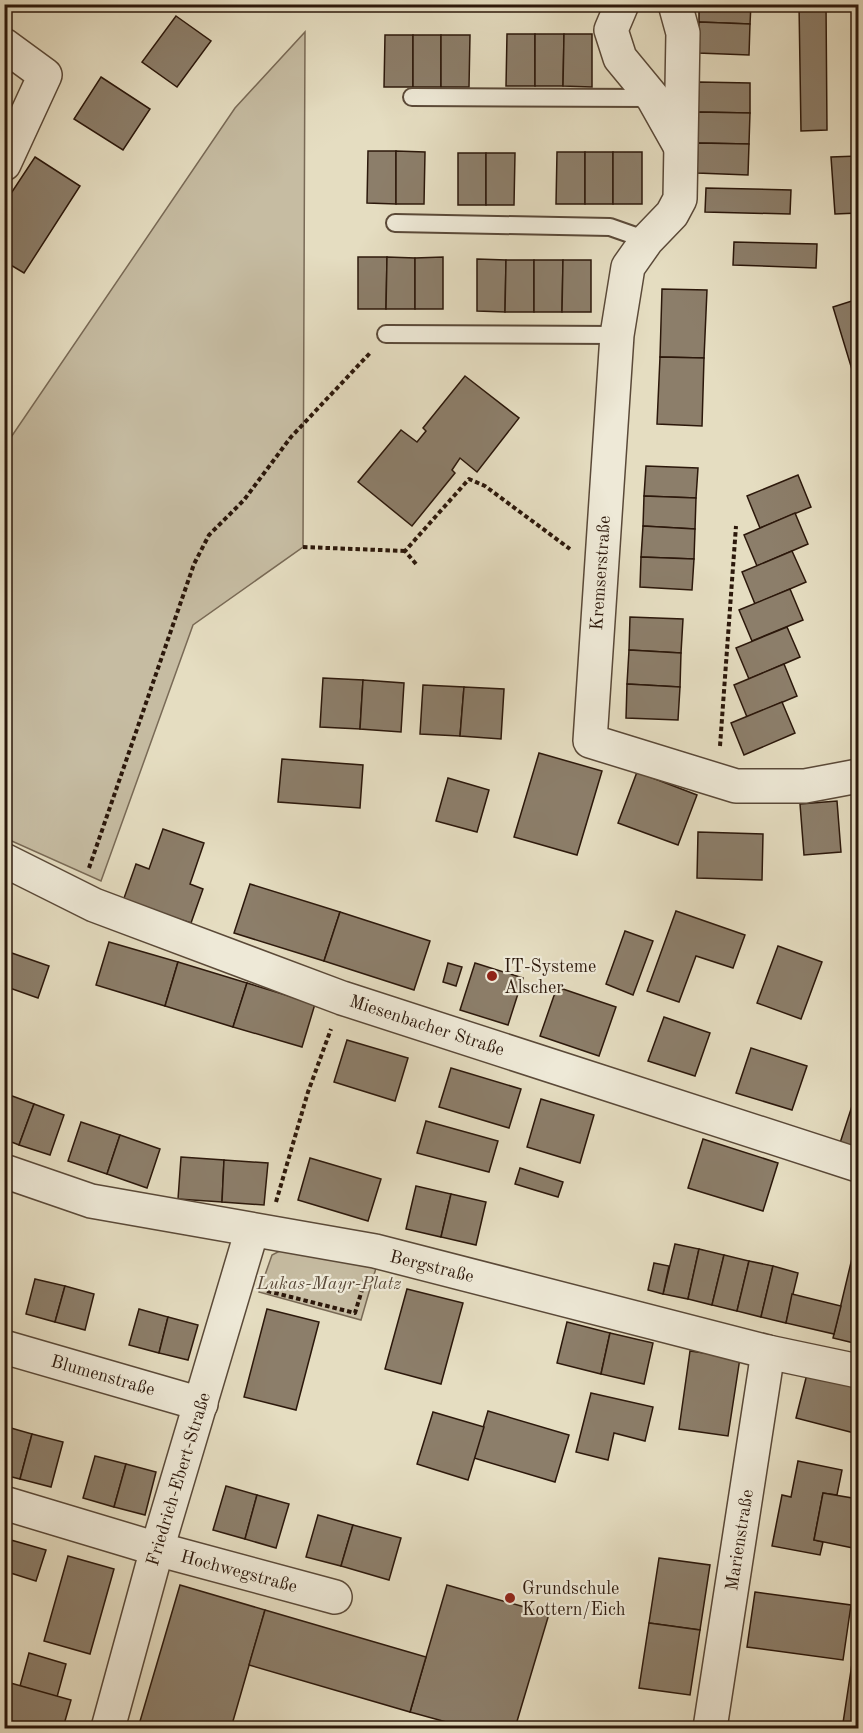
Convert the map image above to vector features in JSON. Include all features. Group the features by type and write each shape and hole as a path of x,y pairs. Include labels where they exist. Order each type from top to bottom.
{"street":[{"path":"622,4 610,30 620,58 653,98 681,148"},
{"name":"Kremserstraße","path":"675,4 684,33 680,198 672,214 647,240 628,267 617,335 590,741 736,786 804,786 858,776"},
{"path":"4,45 45,75 4,164"},
{"name":"Miesenbacher Straße","path":"4,860 78,897 342,998 858,1165"},
{"name":"Bergstraße","path":"4,1171 91,1201 375,1251 768,1352 858,1371"},
{"name":"Friedrich-Ebert-Straße","path":"108,1728 156,1549 236,1284 260,1231"},
{"name":"Blumenstraße","path":"4,1347 201,1404"},
{"name":"Marienstraße","path":"710,1728 768,1352"},
{"name":"Hochwegstraße","path":"4,1503 156,1549 335,1597"}],"lane":[{"path":"412,97 653,98"},
{"path":"395,223 610,227 647,240"},
{"path":"386,334 617,335"}],"path":[{"path":"78,897 131,753 195,564 209,535 243,500 291,437 386,334"},
{"path":"405,551 469,479 485,486 600,570"},
{"path":"717,780 736,526"},
{"path":"303,546 405,551 416,564"},
{"path":"260,1231 342,998"},
{"path":"236,1284 355,1313 375,1251"}],"green space":[{"path":"305,32 303,547 193,625 101,881 5,838 5,446 235,108"},
{"name":"Lukas-Mayr-Platz","path":"291,1245 376,1268 361,1320 259,1292 272,1255"}],"building":[{"path":"699,4 751,4 750,24 699,22"},
{"path":"799,4 826,4 827,130 801,131"},
{"path":"176,16 211,41 177,87 142,62"},
{"path":"699,22 750,24 749,55 698,53"},
{"path":"507,34 535,34 535,86 506,86"},
{"path":"535,34 564,34 563,86 535,86"},
{"path":"564,34 592,34 592,87 563,86"},
{"path":"385,35 413,35 413,87 384,87"},
{"path":"413,35 441,35 441,87 413,87"},
{"path":"441,35 470,35 469,87 441,87"},
{"path":"101,77 150,109 123,150 74,119"},
{"path":"699,82 750,83 750,113 698,112"},
{"path":"698,112 750,113 749,144 698,143"},
{"path":"698,143 749,144 748,175 697,173"},
{"path":"368,151 396,151 396,204 367,203"},
{"path":"396,151 425,152 424,204 396,204"},
{"path":"557,152 585,152 585,204 556,204"},
{"path":"585,152 613,152 613,204 585,204"},
{"path":"613,152 642,152 642,204 613,204"},
{"path":"458,153 486,153 486,205 458,205"},
{"path":"486,153 515,153 514,205 486,205"},
{"path":"858,156 858,213 835,214 831,157"},
{"path":"35,157 80,186 24,273 4,261 4,204"},
{"path":"706,188 791,190 790,214 705,212"},
{"path":"734,242 817,244 816,268 733,265"},
{"path":"358,257 387,257 386,309 358,309"},
{"path":"387,257 415,258 415,309 386,309"},
{"path":"443,257 443,309 415,309 415,258"},
{"path":"477,259 506,260 505,312 477,311"},
{"path":"506,260 534,260 534,312 505,312"},
{"path":"534,260 563,260 562,312 534,312"},
{"path":"563,260 591,260 591,312 562,312"},
{"path":"662,289 707,290 704,358 660,357"},
{"path":"858,299 858,372 853,373 833,307"},
{"path":"660,357 704,358 702,426 657,424"},
{"path":"465,376 519,418 477,472 460,458 452,470 455,473 412,526 358,482 401,430 417,442 426,431 423,428"},
{"path":"646,466 698,468 696,498 644,496"},
{"path":"798,475 811,507 760,528 747,496"},
{"path":"644,496 696,498 695,529 643,526"},
{"path":"795,513 808,544 757,566 744,535"},
{"path":"643,526 695,529 694,559 641,557"},
{"path":"792,551 806,582 755,604 742,572"},
{"path":"641,557 694,559 692,590 640,587"},
{"path":"858,582 858,605 853,583"},
{"path":"790,589 803,620 752,641 739,610"},
{"path":"630,617 683,619 681,653 629,650"},
{"path":"787,627 800,657 749,679 736,648"},
{"path":"629,650 681,653 680,687 627,684"},
{"path":"784,664 797,696 747,717 734,685"},
{"path":"323,678 363,680 360,729 320,727"},
{"path":"363,680 404,683 401,732 360,729"},
{"path":"627,684 680,687 678,720 626,718"},
{"path":"423,685 464,687 460,736 420,734"},
{"path":"464,687 504,689 501,739 460,736"},
{"path":"782,702 795,733 744,755 731,723"},
{"path":"539,753 602,771 577,855 514,837"},
{"path":"282,759 363,765 360,808 278,802"},
{"path":"637,772 697,795 678,845 618,823"},
{"path":"448,778 489,790 477,832 436,821"},
{"path":"837,801 841,852 804,855 800,804"},
{"path":"163,829 204,843 190,884 203,889 191,923 123,901 136,864 149,869"},
{"path":"698,832 763,834 762,880 697,878"},
{"path":"250,884 340,912 324,961 234,933"},
{"path":"676,911 745,935 733,968 696,956 679,1002 647,991"},
{"path":"340,912 430,941 414,990 324,961"},
{"path":"625,931 653,941 633,995 606,984"},
{"path":"109,942 178,962 165,1006 96,985"},
{"path":"778,946 822,962 801,1019 757,1003"},
{"path":"6,951 49,966 38,998 4,986"},
{"path":"178,962 247,983 233,1027 165,1006"},
{"path":"448,963 462,967 456,986 443,982"},
{"path":"475,963 523,978 508,1025 460,1010"},
{"path":"247,983 315,1004 302,1047 233,1027"},
{"path":"557,987 616,1007 599,1056 540,1036"},
{"path":"664,1017 710,1033 695,1076 648,1061"},
{"path":"347,1040 408,1058 395,1101 334,1082"},
{"path":"751,1048 807,1066 792,1110 736,1093"},
{"path":"451,1068 521,1089 509,1128 439,1107"},
{"path":"4,1093 34,1104 19,1145 4,1139"},
{"path":"541,1099 594,1115 580,1163 527,1147"},
{"path":"853,1103 858,1105 858,1152 839,1146"},
{"path":"34,1104 64,1115 50,1155 19,1145"},
{"path":"426,1121 498,1141 489,1172 417,1153"},
{"path":"81,1122 120,1135 107,1174 68,1161"},
{"path":"120,1135 160,1149 147,1188 107,1174"},
{"path":"703,1139 778,1163 763,1211 688,1188"},
{"path":"181,1157 224,1160 222,1202 178,1199"},
{"path":"310,1158 381,1179 368,1221 298,1200"},
{"path":"224,1160 268,1163 264,1205 222,1202"},
{"path":"520,1168 563,1182 558,1197 515,1184"},
{"path":"416,1186 451,1194 441,1237 406,1229"},
{"path":"451,1194 486,1202 476,1245 441,1237"},
{"path":"858,1233 858,1344 833,1338"},
{"path":"675,1244 699,1249 688,1299 663,1294"},
{"path":"699,1249 724,1255 712,1305 688,1299"},
{"path":"724,1255 749,1261 737,1311 712,1305"},
{"path":"749,1261 773,1266 761,1317 737,1311"},
{"path":"654,1263 669,1266 663,1294 648,1290"},
{"path":"773,1266 798,1273 786,1323 761,1317"},
{"path":"35,1279 65,1286 55,1322 26,1314"},
{"path":"65,1286 94,1294 85,1330 55,1322"},
{"path":"407,1289 463,1303 441,1384 385,1369"},
{"path":"792,1294 841,1306 834,1334 786,1323"},
{"path":"139,1309 168,1317 159,1353 129,1345"},
{"path":"267,1309 319,1322 296,1410 244,1397"},
{"path":"168,1317 198,1325 188,1360 159,1353"},
{"path":"567,1322 610,1333 601,1374 557,1363"},
{"path":"610,1333 653,1343 644,1384 601,1374"},
{"path":"690,1351 740,1358 728,1436 679,1429"},
{"path":"807,1374 858,1387 858,1434 796,1418"},
{"path":"591,1393 653,1407 645,1441 614,1433 608,1460 576,1452"},
{"path":"488,1411 569,1435 555,1482 474,1458"},
{"path":"433,1412 484,1427 468,1480 417,1464"},
{"path":"4,1426 32,1434 20,1479 4,1475"},
{"path":"32,1434 63,1442 51,1487 20,1479"},
{"path":"95,1456 126,1464 114,1507 83,1498"},
{"path":"798,1461 842,1470 837,1495 823,1493 814,1540 823,1542 820,1555 772,1546 782,1495 791,1497"},
{"path":"126,1464 156,1472 145,1515 114,1507"},
{"path":"226,1486 257,1495 245,1539 213,1530"},
{"path":"823,1493 858,1499 858,1549 814,1540"},
{"path":"257,1495 289,1504 276,1548 245,1539"},
{"path":"318,1515 353,1525 341,1566 306,1557"},
{"path":"353,1525 401,1538 389,1580 341,1566"},
{"path":"4,1538 46,1550 36,1581 4,1571"},
{"path":"68,1556 114,1569 90,1654 44,1641"},
{"path":"659,1558 710,1565 700,1630 649,1623"},
{"path":"180,1585 265,1610 231,1728 138,1728"},
{"path":"447,1585 549,1614 515,1728 468,1728 410,1712"},
{"path":"755,1592 851,1605 843,1660 747,1647"},
{"path":"265,1610 426,1657 410,1712 249,1665"},
{"path":"649,1623 700,1630 690,1695 639,1688"},
{"path":"858,1624 858,1726 843,1723"},
{"path":"29,1653 66,1664 57,1697 20,1686"},
{"path":"7,1682 71,1700 63,1728 36,1728 4,1719"},
{"path":"4,1719 36,1728 4,1728"}],"place":[{"name":"IT-Systeme Alscher","path":"492,976"},
{"name":"Grundschule Kottern/Eich","path":"510,1598"}]}
